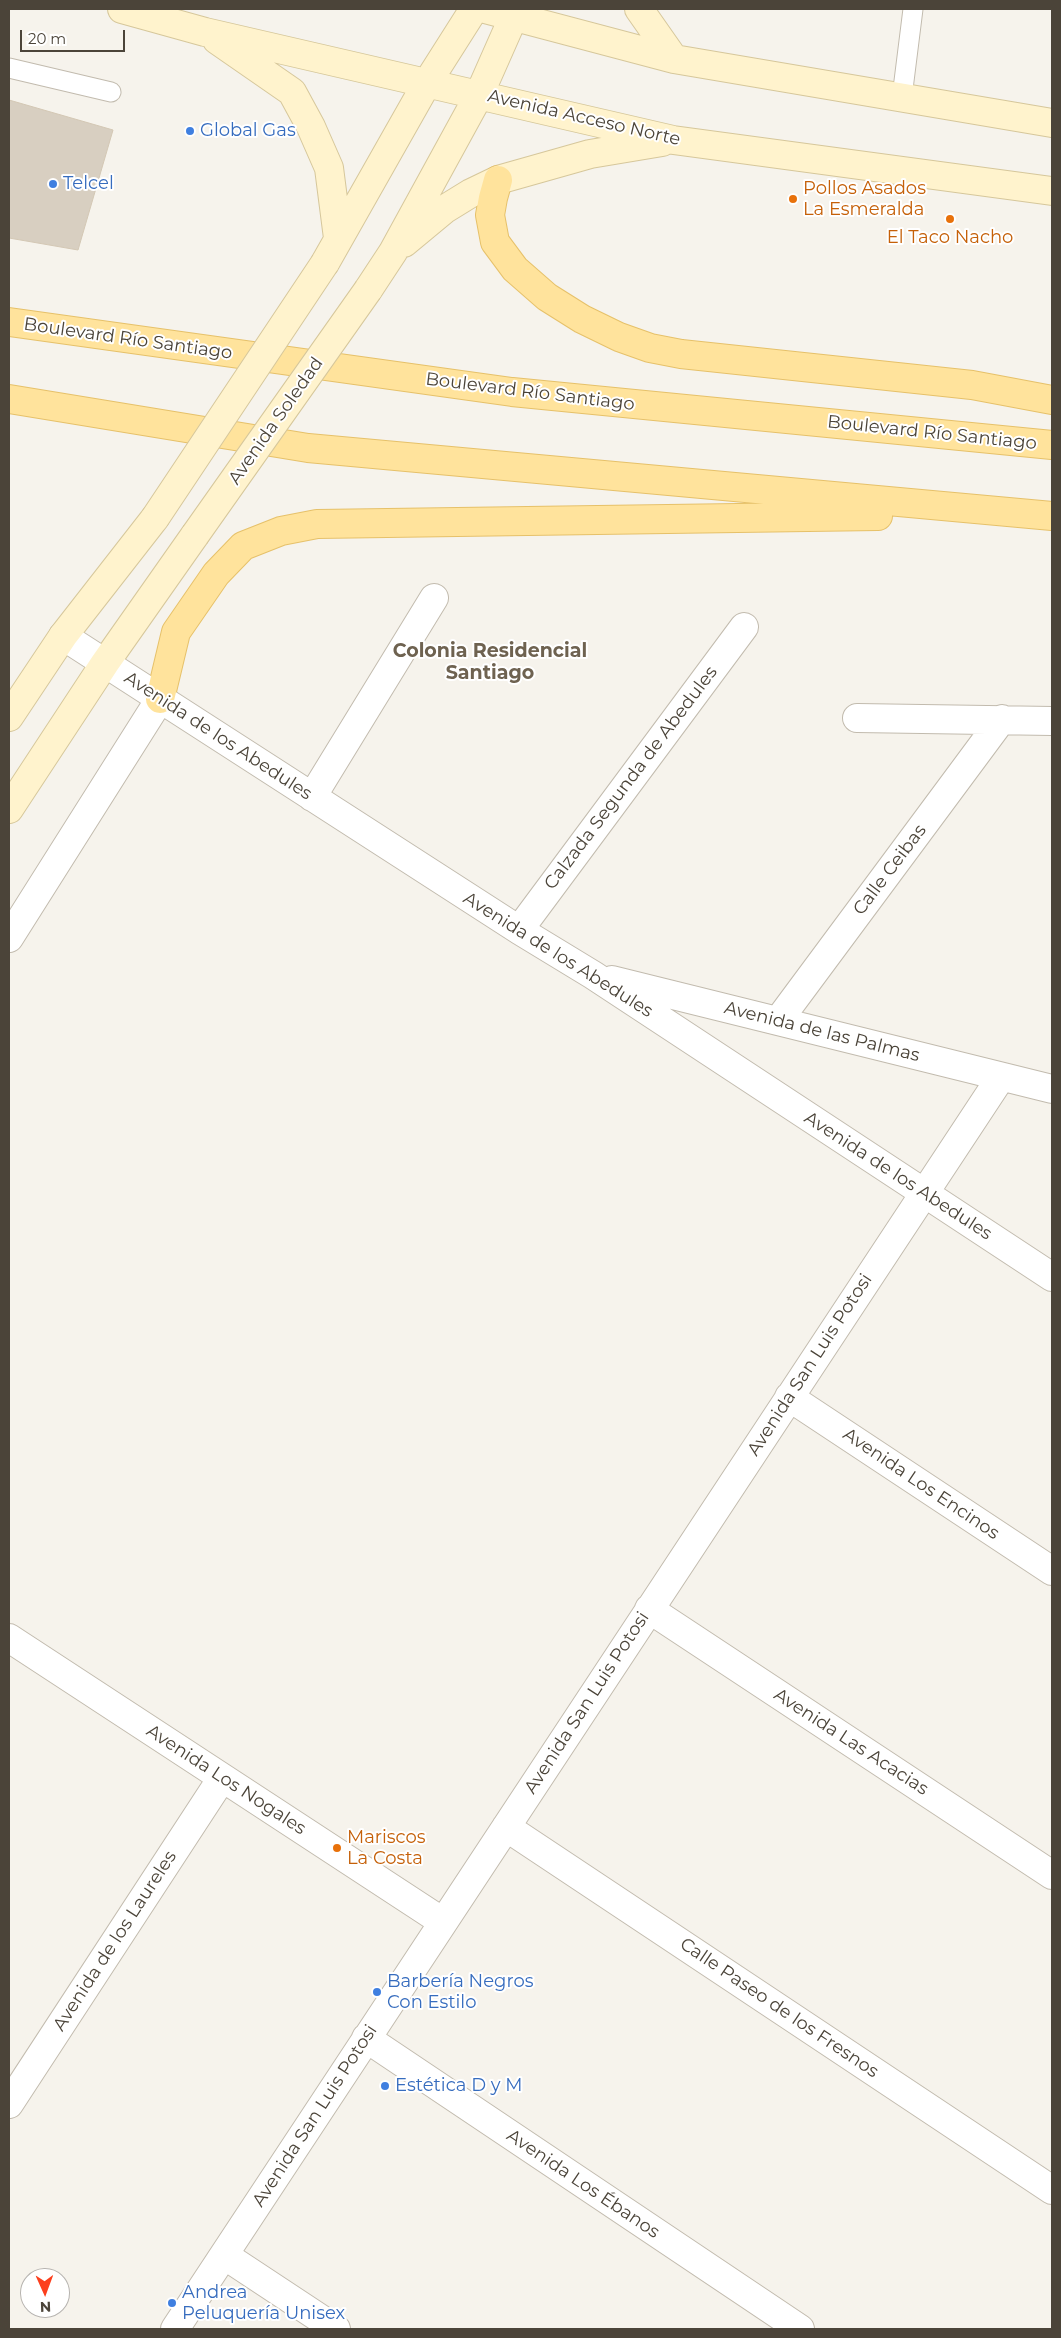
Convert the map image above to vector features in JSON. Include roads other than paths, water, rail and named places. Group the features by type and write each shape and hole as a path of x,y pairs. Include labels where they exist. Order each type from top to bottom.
{"main road":[{"name":"Avenida Acceso Norte","path":"122,9 205,32 673,140 1052,191"},
{"path":"9,717 63,636 155,518 325,263 427,82 474,9"},
{"path":"485,9 516,13 674,59 1052,122"},
{"path":"639,9 674,59"},
{"name":"Avenida Soledad","path":"9,809 105,663 393,252 479,95 516,13"},
{"path":"205,32 292,92 311,127 329,168 338,238"},
{"path":"393,252 445,209 471,193 498,180 590,154 673,140"},
{"path":"498,180 490,215 495,242 514,269 554,301 582,319 619,336 650,348 681,354 972,385 1052,400"},
{"name":"Boulevard Río Santiago","path":"9,322 512,392 1052,445"},
{"path":"9,399 308,448 1052,516"},
{"path":"160,699 176,632 216,574 243,546 281,531 317,524 1017,514"}],"street":[{"path":"312,797 434,598"},
{"name":"Calzada Segunda de Abedules","path":"519,930 744,626"},
{"name":"Avenida de los Abedules","path":"63,636 593,976 1052,1276"},
{"path":"9,938 160,699"},
{"path":"857,718 1002,718 1052,721"},
{"name":"Calle Ceibas","path":"778,1021 1002,718"},
{"name":"Avenida de las Palmas","path":"593,976 1052,1090"},
{"name":"Avenida San Luis Potosi","path":"175,2329 1001,1077"},
{"name":"Avenida Los Encinos","path":"789,1397 1052,1571"},
{"name":"Avenida Las Acacias","path":"649,1609 1052,1875"},
{"name":"Avenida Los Nogales","path":"9,1638 443,1922"},
{"name":"Avenida de los Laureles","path":"9,2104 222,1778"},
{"name":"Calle Paseo de los Fresnos","path":"506,1827 1052,2190"},
{"name":"Avenida Los Ébanos","path":"366,2038 800,2329"},
{"path":"224,2255 336,2329"}],"lane":[{"path":"902,97 912,9"},
{"path":"9,68 111,92"}],"place":[{"name":"Global Gas","path":"190,131"},
{"name":"Telcel","path":"53,184"},
{"name":"Pollos Asados La Esmeralda","path":"793,199"},
{"name":"El Taco Nacho","path":"950,219"},
{"name":"Mariscos La Costa","path":"337,1848"},
{"name":"Barbería Negros Con Estilo","path":"377,1992"},
{"name":"Estética D y M","path":"385,2086"},
{"name":"Andrea Peluquería Unisex","path":"172,2303"}],"district":[{"name":"Colonia Residencial Santiago","path":"490,662"}]}
